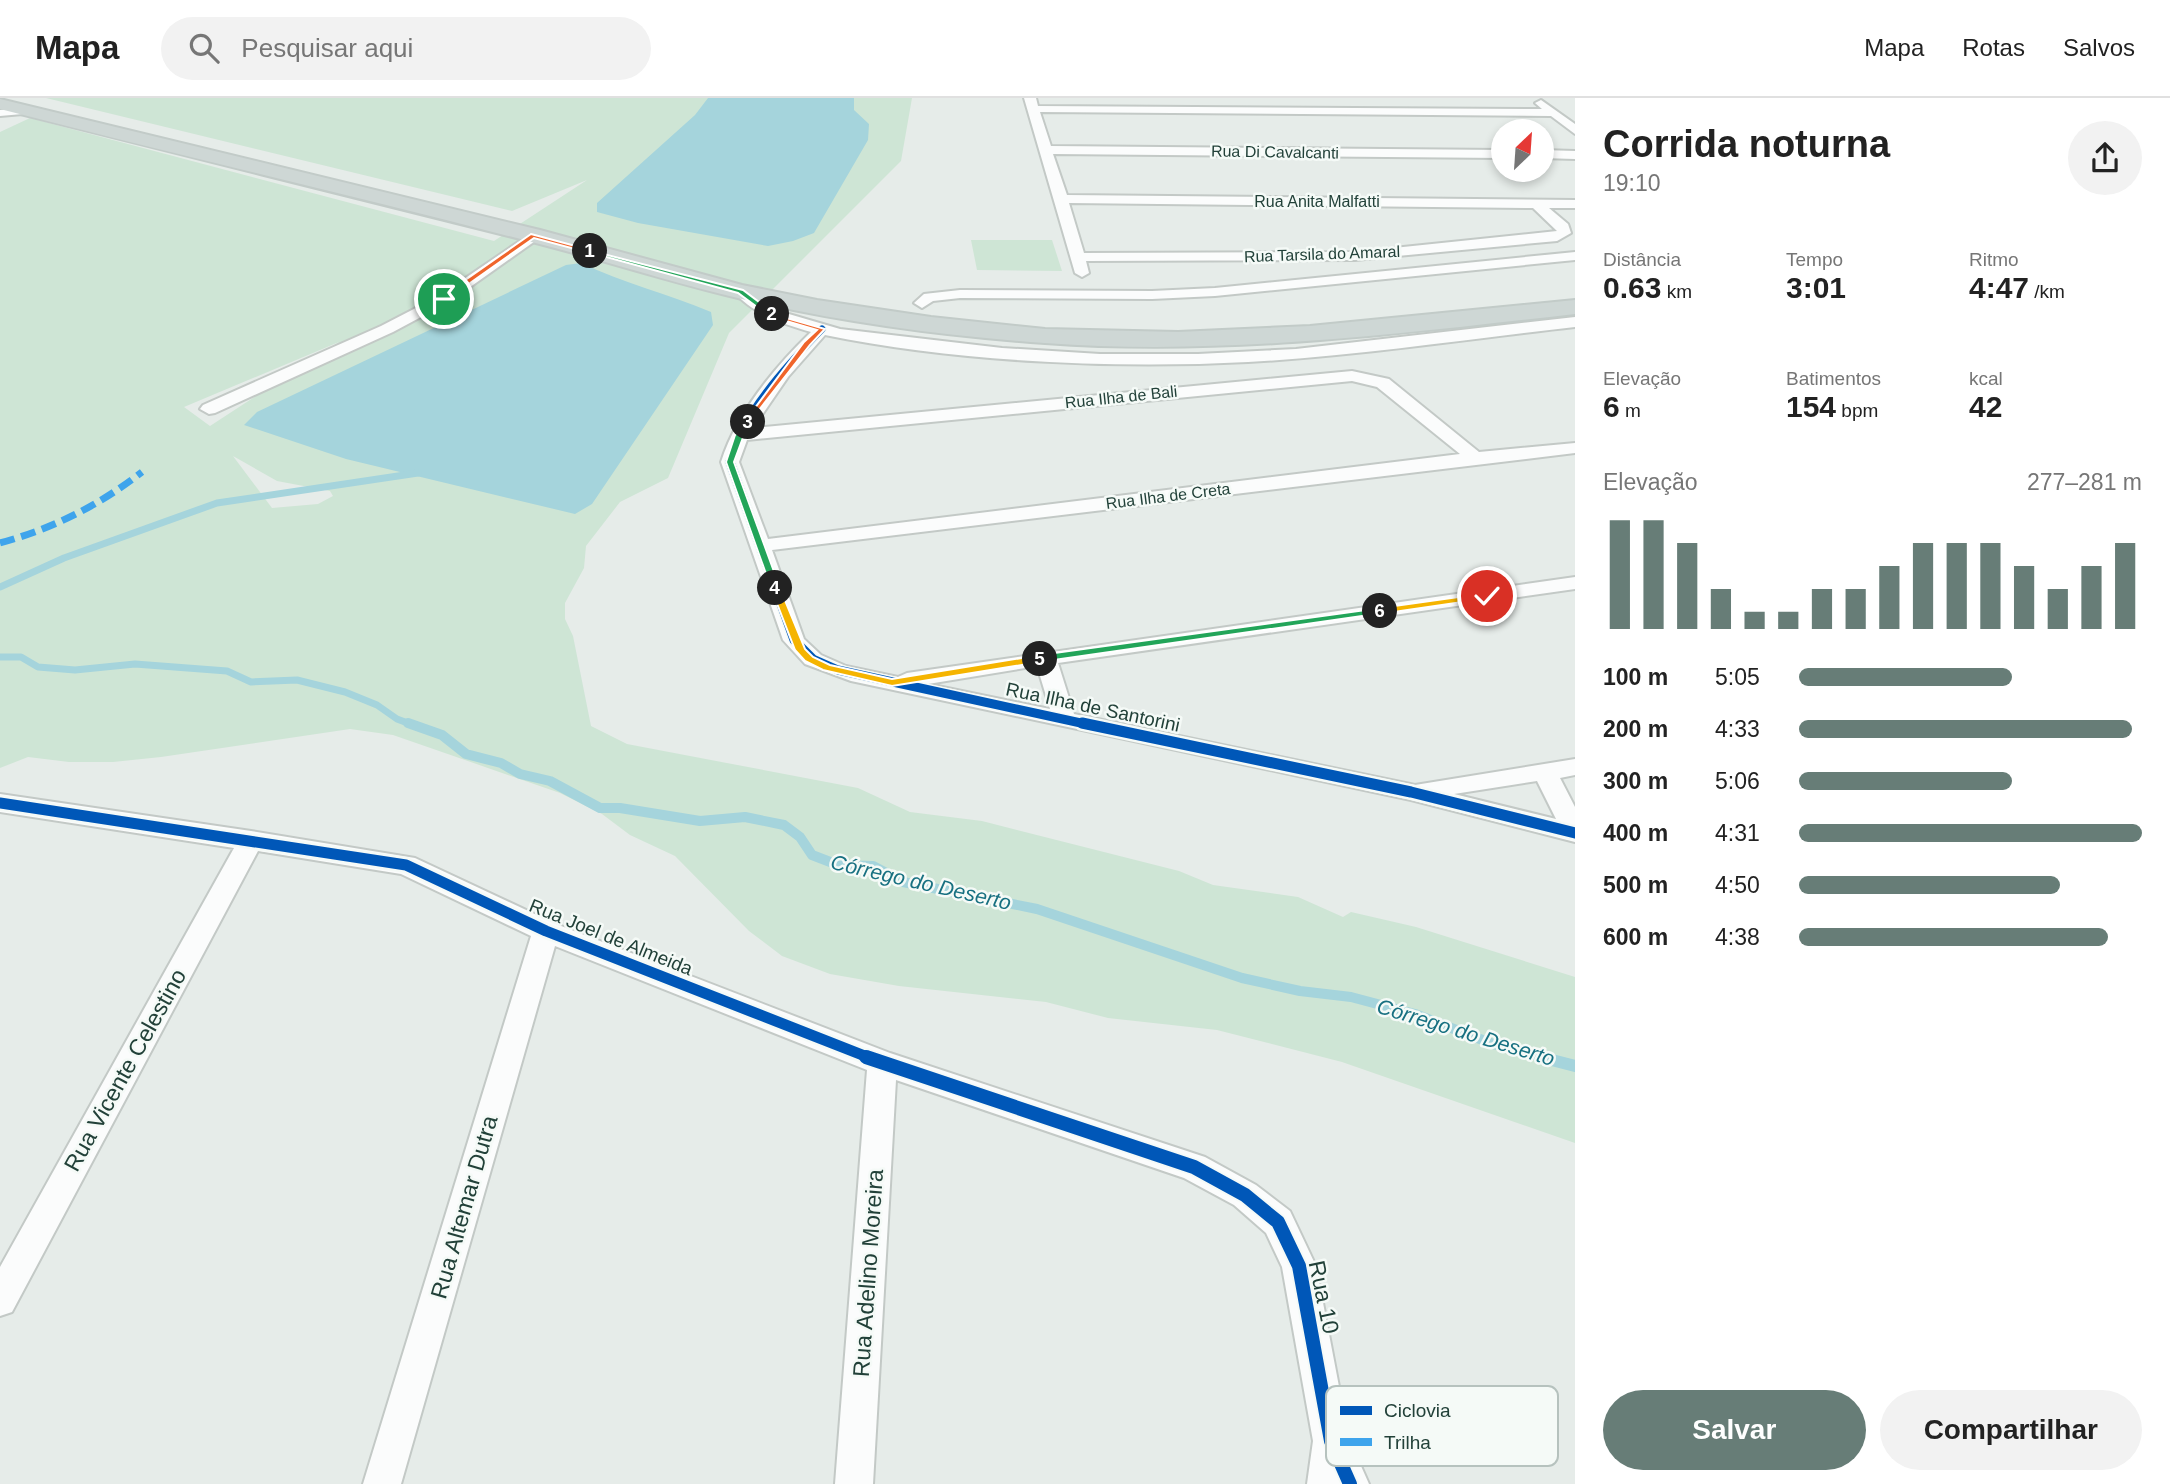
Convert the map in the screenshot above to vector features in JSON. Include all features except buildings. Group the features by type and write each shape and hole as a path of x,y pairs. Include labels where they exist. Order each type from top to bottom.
{"main road":[{"path":"47,98 649,245"},
{"path":"0,104 533,236 741,292 801,305 913,322 1046,336 1112,339 1312,335 1575,307"},
{"path":"788,278 922,303 1091,318 1208,318 1296,313 1575,285"}],"street":[{"path":"1535,98 1575,130"},
{"path":"1087,294 1075,240 1032,104 1554,113"},
{"path":"0,113 30,111"},
{"name":"Rua Di Cavalcanti","path":"1047,150 1491,154"},
{"path":"1554,154 1575,155"},
{"name":"Rua Anita Malfatti","path":"1060,199 1575,204"},
{"name":"Rua Tarsila do Amaral","path":"1079,257 1355,256 1557,237 1564,233 1563,227 1536,203"},
{"path":"209,409 387,329 444,299 533,236"},
{"path":"1075,240 1097,257 1110,295"},
{"path":"922,303 929,298 944,295 1216,292 1575,256"},
{"path":"741,292 772,314 822,329 947,348 1101,357 1173,358 1295,354 1575,321"},
{"name":"Rua Ilha de Santorini","path":"822,329 807,343 740,435 730,462 800,650 809,659 827,667 892,682 1411,792 1575,833"},
{"name":"Rua Ilha de Bali","path":"740,435 1352,376 1383,383 1475,458"},
{"name":"Rua Ilha de Creta","path":"761,546 1575,448"},
{"path":"892,682 1575,583"},
{"path":"1046,658 1064,718"},
{"path":"1411,792 1575,767"},
{"path":"1545,772 1575,833"},
{"name":"Rua Joel de Almeida","path":"0,803 406,865 546,931 882,1063 1194,1167"},
{"name":"Rua Vicente Celestino","path":"0,1300 251,841"},
{"name":"Rua Altemar Dutra","path":"382,1484 546,931"},
{"name":"Rua Adelino Moreira","path":"854,1484 882,1063"},
{"name":"Rua 10","path":"1194,1167 1245,1195 1278,1222 1299,1265 1326,1414"},
{"path":"1326,1484 1328,1466"},
{"path":"1342,1466 1350,1484"}],"green space":[{"path":"46,98 912,98 901,161 729,333 668,478 620,502 586,546 584,568 565,603 565,619 573,636 591,726 627,744 858,788 910,812 982,821 1179,871 1213,885 1298,897 1343,917 1351,912 1416,927 1575,977 1575,1143 1342,1062 1217,1030 1108,1018 1046,1002 899,986 830,974 782,956 749,931 675,856 630,835 602,814 560,793 393,735 350,729 113,762 69,762 28,757 0,768 0,132 30,118 494,241 587,180 512,211","holes":["339,342 210,426 184,407","233,456 277,481 330,491 333,496 318,504 272,508"]},
{"path":"971,240 1052,240 1062,271 977,270"}],"water":[{"path":"708,98 854,98 854,110 869,124 868,140 814,233 768,246 638,223 597,212 597,203 695,115"},
{"path":"581,263 711,312 713,325 592,504 575,514 346,459 244,425 257,412 566,265"}],"waterway":[{"path":"0,587 64,558 217,503 418,473"},
{"name":"Córrego do Deserto","path":"0,657 21,657 38,667 75,670 135,664 227,671 251,682 297,680 345,692 377,705 397,719 413,725"},
{"name":"Córrego do Deserto","path":"408,723 442,735 466,754 501,763 520,774 550,781 600,808 620,808 700,821 745,817 784,825 800,837 812,855 838,865 873,866 903,882 1037,909 1242,978 1300,991 1351,997 1415,1014 1493,1044 1547,1058"},
{"name":"Córrego do Deserto","path":"1540,1057 1575,1066"}],"marked path":[{"path":"0,543 76,516 142,472"}],"cycle path":[{"path":"822,329 768,392 743,430 730,462 794,640 813,659 825,666 851,674 1411,792 1575,833"},
{"path":"0,803 406,865 546,931 882,1063 1194,1167 1245,1195 1278,1222 1299,1266 1326,1414"},
{"path":"1342,1466 1350,1484"}],"route":[{"path":"444,299 533,236 741,292 751,302 772,314 822,329 807,343 760,406 740,435 730,462 794,640 809,659 827,667 892,682 1487,596"}]}
